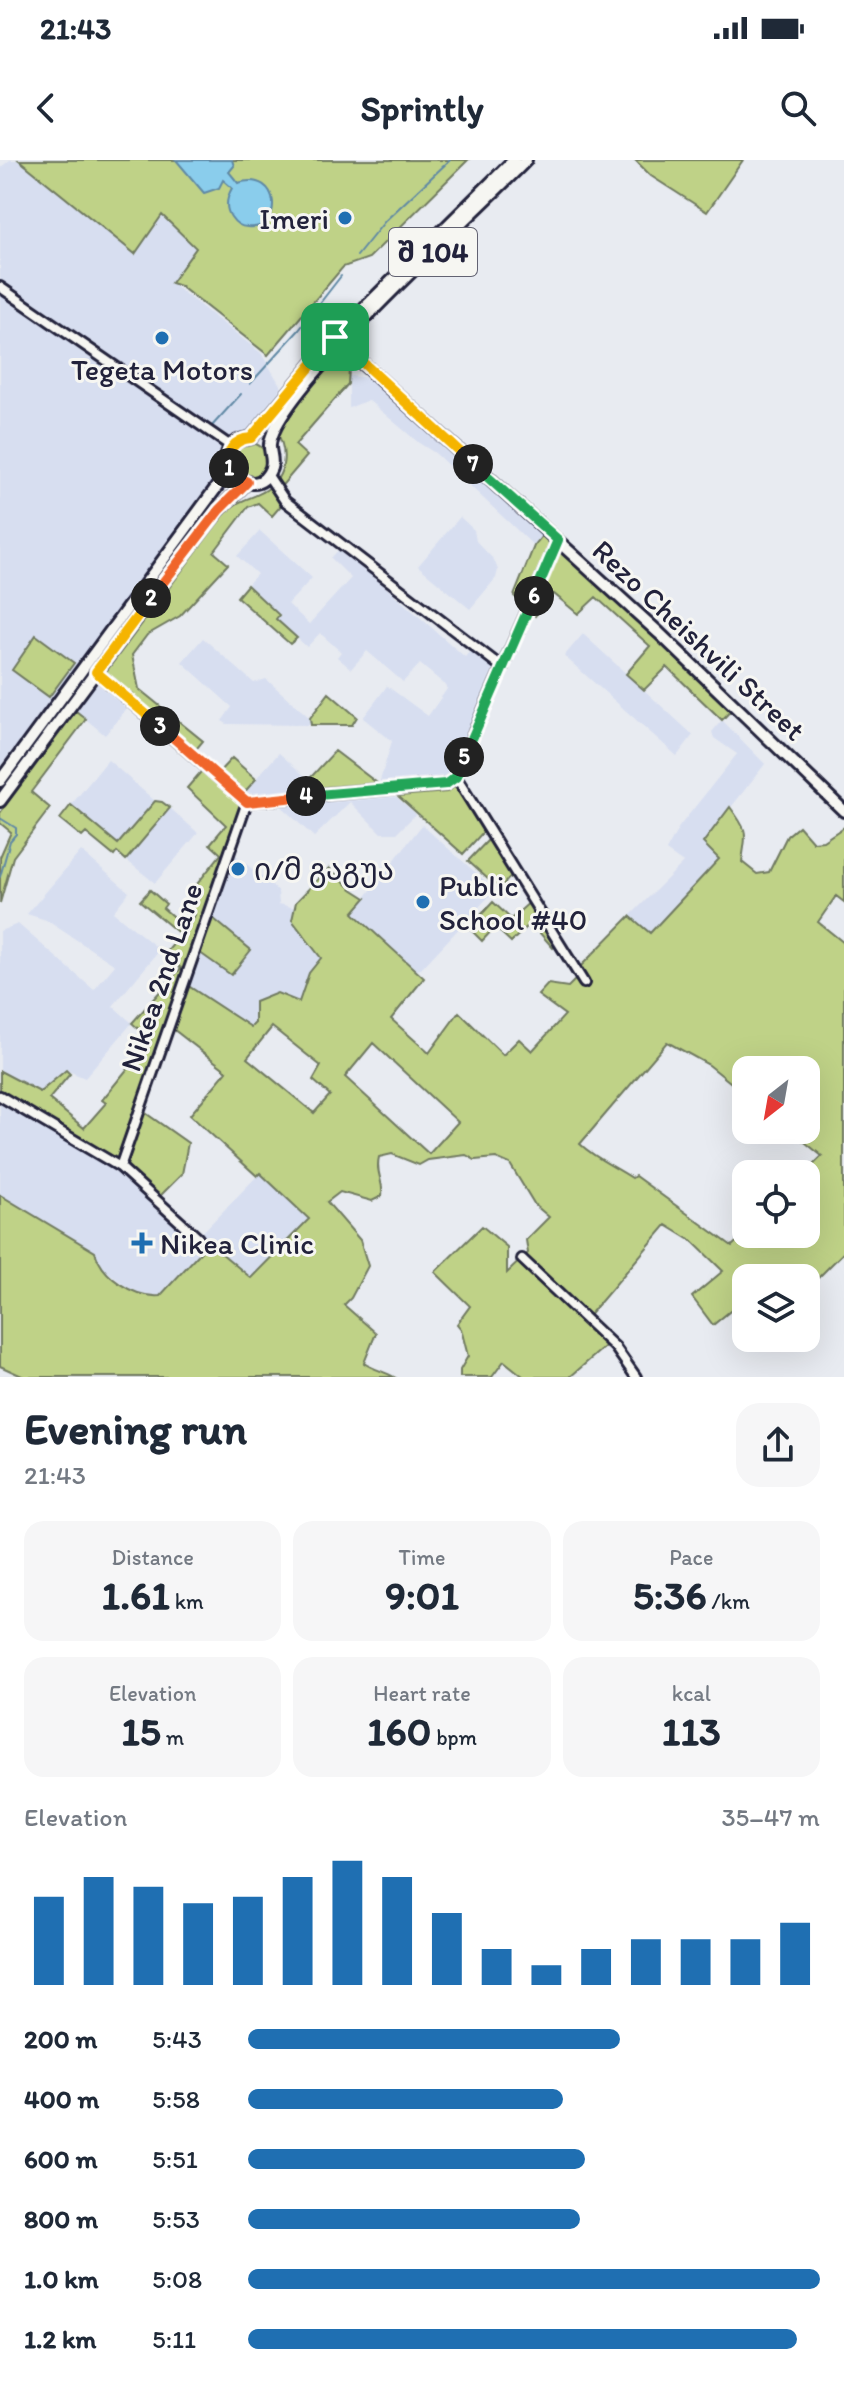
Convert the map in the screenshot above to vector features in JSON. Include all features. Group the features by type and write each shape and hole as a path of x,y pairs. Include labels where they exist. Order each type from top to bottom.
{"main road":[{"name":"შ 104","path":"338,341 514,160"},
{"name":"შ 104","path":"338,341 526,160"},
{"path":"251,438 338,341"},
{"path":"269,448 258,439 244,438 232,447 228,462 230,469 240,480 247,482 267,474 272,461 269,448 272,432 280,417 338,341"},
{"name":"Rezo Cheishvili Street","path":"338,341 736,705 844,811"},
{"path":"0,781 230,469"},
{"path":"0,801 185,552 247,482"}],"street":[{"path":"0,287 232,447"},
{"path":"267,474 285,501 503,668"},
{"path":"96,672 247,802 446,784 456,777 558,540"},
{"path":"456,777 584,983"},
{"name":"Nikea 2nd Lane","path":"120,1167 247,802"},
{"path":"0,1096 120,1167 198,1238"},
{"path":"522,1259 615,1347 636,1377"}],"shaded area":[{"path":"10,160 19,160 134,254 162,215 196,248 171,283 261,353 282,388 119,612 0,767 0,168"},
{"path":"349,376 373,378 546,531 534,546 435,453 368,400 349,408"},
{"path":"460,517 474,530 476,541 494,560 498,570 496,578 470,609 418,566"},
{"path":"260,531 312,578 288,604 309,624 351,578 331,558 343,545 371,566 366,570 465,657 470,651 503,668 481,716 476,713 448,777 379,784 392,741 363,718 387,686 428,716 447,689 420,664 403,682 367,651 351,669 337,657 341,652 320,633 307,647 276,619 279,614 247,585 257,574 237,556"},
{"path":"583,634 693,735 677,756 564,656"},
{"path":"203,638 254,683 266,679 310,718 311,725 227,724 222,721 232,707 182,662"},
{"path":"102,677 132,702 105,735 76,711"},
{"path":"722,720 765,764 703,843 719,859 649,934 630,916 683,863 666,851 679,827 737,754 714,738 712,732"},
{"path":"279,753 308,779 289,797 387,789 416,814 397,833 381,833 350,802 314,837 274,800 247,802 240,796"},
{"path":"108,760 155,801 118,844 71,805"},
{"path":"170,808 198,833 155,883 126,860"},
{"name":"Public School #40","path":"422,825 495,890 421,969 413,971 353,913"},
{"path":"230,850 278,891 279,904 295,908 293,920 321,958 309,973 299,1003 276,993 251,1027 183,983 196,949 250,951 208,914"},
{"path":"81,851 129,892 113,912 160,950 113,1006 132,1023 85,1078 66,1070 41,1092 0,1071 0,931 18,924 94,990 115,965 46,920 27,914"},
{"path":"0,1096 120,1167 197,1238 260,1173 309,1218 251,1279 209,1243 160,1296 133,1292 99,1265 95,1252 0,1195"}],"green space":[{"path":"19,160 468,160 369,258 343,267 268,355 180,286 171,283 196,248 162,215 135,254"},
{"path":"635,160 743,160 707,212 651,176"},
{"path":"341,345 350,353 348,384 295,445 307,456 278,490 285,501 272,516 258,503 248,507 214,552 228,564 180,616 147,635 132,655 139,689 203,741 192,754 102,677 226,512 266,490 278,478 284,454 276,431"},
{"path":"250,443 262,448 267,460 262,472 250,477 238,472 233,460 238,448"},
{"path":"546,531 736,705 722,720 667,667 644,690 626,674 650,646 596,597 578,614 554,594 535,616 514,596 534,546"},
{"path":"247,585 279,615 276,619 297,638 290,644 237,597"},
{"path":"36,635 74,663 49,697 12,670"},
{"path":"329,693 357,717 352,725 311,725 310,718"},
{"path":"76,711 86,719 31,792 50,808 13,857 0,903 0,857 11,832 0,823 0,813"},
{"path":"335,751 377,783 300,789"},
{"path":"232,758 256,779 241,796 247,802 208,914 251,950 231,975 196,950 184,983 251,1027 255,1023 255,1002 277,993 299,1002 309,973 321,958 292,920 296,902 329,868 366,898 353,913 424,978 391,1019 429,1053 459,1012 503,1055 519,1039 532,1051 565,1015 538,995 548,984 568,987 579,976 576,971 630,916 650,933 719,859 703,843 730,807 745,834 742,862 757,874 769,872 787,836 799,826 813,842 823,841 844,827 844,902 836,896 818,922 844,943 844,1252 820,1276 820,1264 732,1264 732,1309 713,1325 692,1297 723,1271 692,1241 666,1225 586,1319 610,1342 570,1377 524,1377 504,1361 492,1377 460,1377 460,1370 468,1356 457,1324 470,1306 435,1272 482,1226 507,1247 507,1273 528,1253 526,1240 549,1217 535,1205 510,1164 496,1158 475,1160 466,1155 428,1160 419,1165 392,1154 379,1157 382,1196 372,1201 340,1192 327,1202 360,1240 368,1266 344,1305 376,1333 364,1363 394,1377 24,1377 0,1366 0,1195 95,1252 104,1270 120,1284 150,1296 160,1296 209,1243 251,1278 309,1219 190,1115 227,1071 169,1026 140,1109 188,1143 182,1174 156,1200 120,1167 0,1096 0,1071 40,1092 66,1070 70,1074 49,1099 84,1128 106,1103 102,1100 151,1040 132,1023 181,968 165,954 181,935 140,901 150,890 166,904 163,908 186,928 195,915 182,903 221,854 210,844 226,825 187,788 206,766 216,775","holes":["272,1027 321,1066 313,1080 330,1095 314,1113 247,1058","667,1042 709,1065 732,1084 732,1056 820,1056 820,1144 807,1144 822,1156 818,1160 820,1248 732,1248 635,1176 632,1178 580,1144","373,1043 458,1122 429,1154 345,1077"]},
{"path":"456,786 484,831 463,854 398,796 447,792"},
{"path":"155,801 170,808 126,860 117,852 114,856 86,833 82,837 60,819 71,805 118,844"},
{"path":"490,838 512,875 499,889 468,861"},
{"path":"532,900 558,942 553,948 531,923 511,942 495,927 482,941 469,928 493,902 511,919"}],"water":[{"path":"176,160 232,160 234,166 229,172 238,183 253,181 270,192 272,212 259,226 244,227 238,224 227,206 232,188 223,180 219,188 204,193"}],"waterway":[{"path":"357,256 385,221 450,160"},
{"path":"250,384 299,330 341,276"},
{"path":"211,427 241,394"},
{"path":"0,818 16,828 0,877"}],"place":[{"name":"Imeri","path":"345,218"},
{"name":"Tegeta Motors","path":"162,338"},
{"name":"ი/მ გაგუა","path":"238,869"},
{"name":"Public School #40","path":"423,902"},
{"name":"Nikea Clinic","path":"142,1243"}],"route":[{"path":"335,337 558,540 452,782 247,802 96,672 185,552 247,482 240,480 230,469 228,454 232,447 244,438 251,438 335,337"}]}
